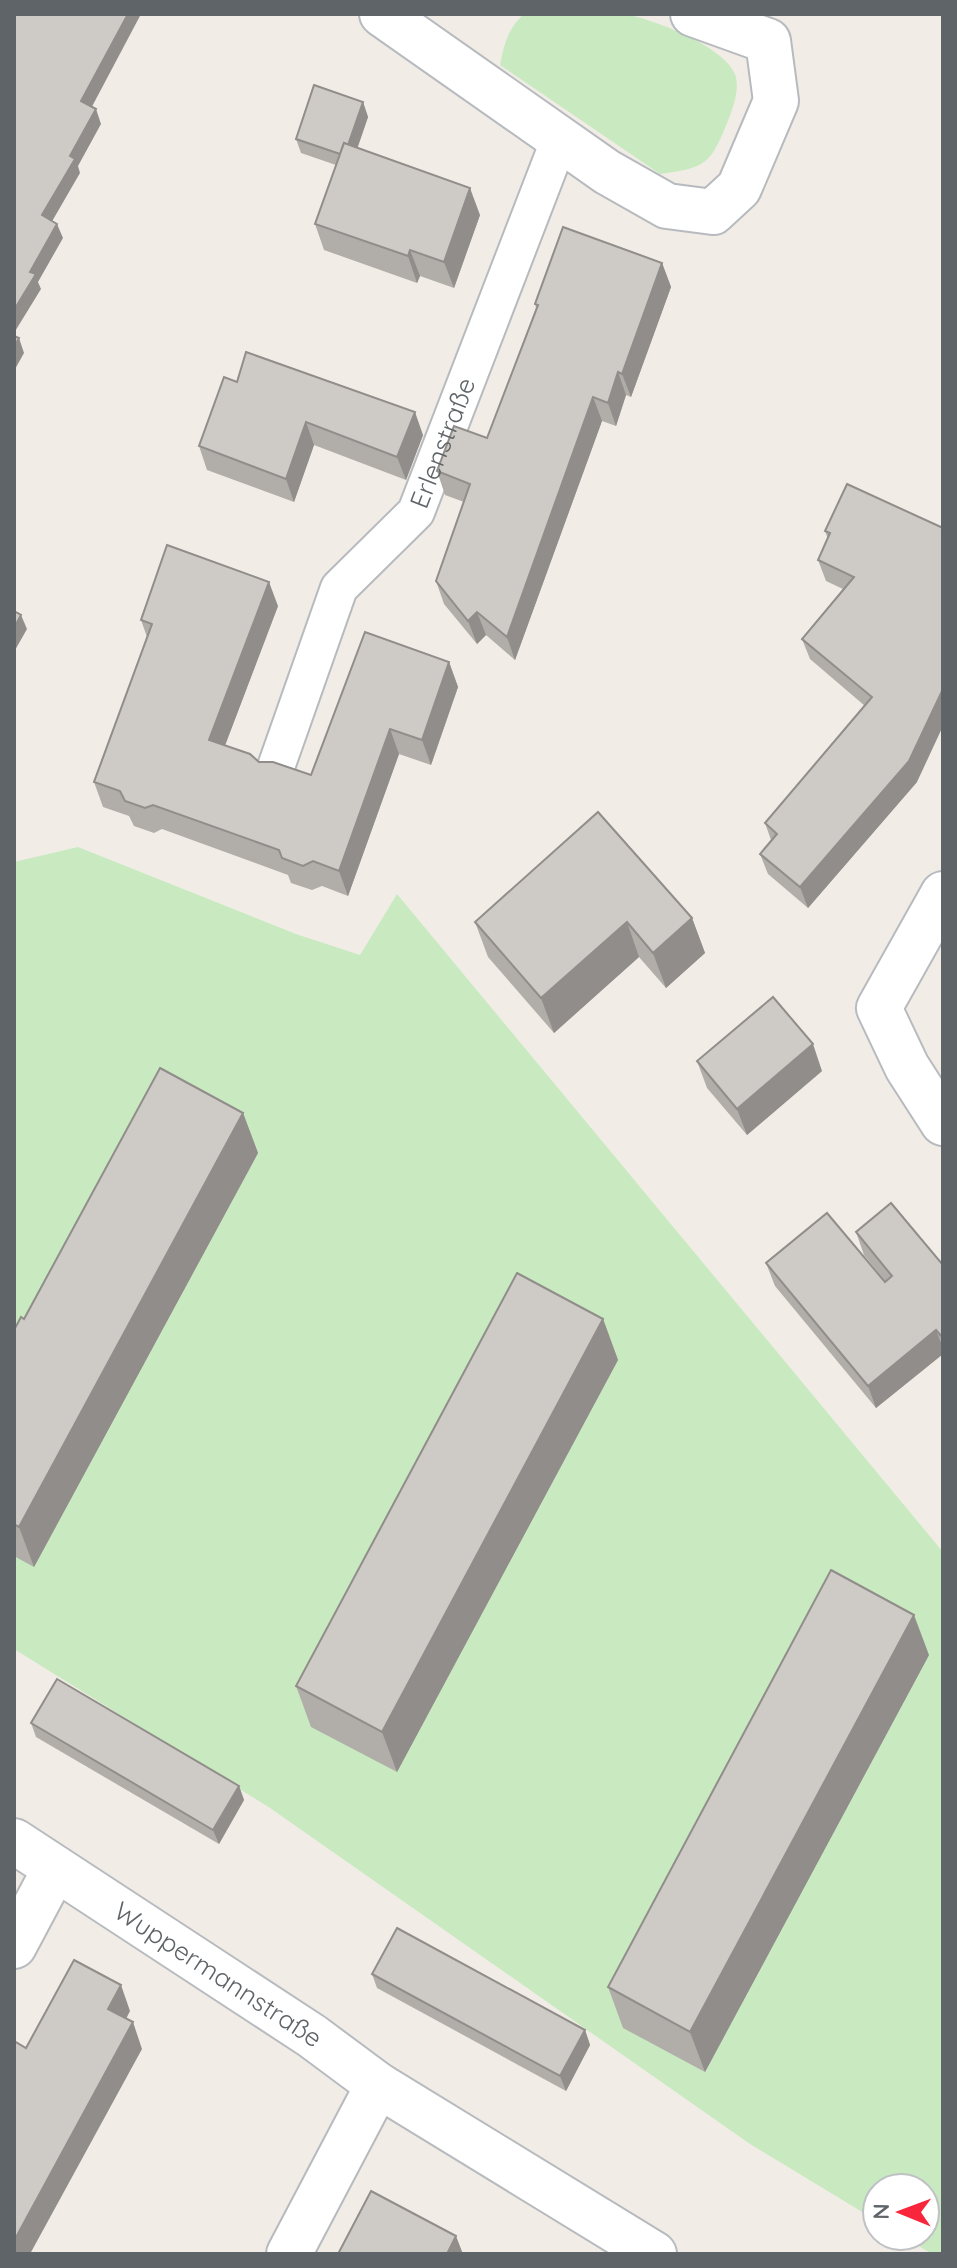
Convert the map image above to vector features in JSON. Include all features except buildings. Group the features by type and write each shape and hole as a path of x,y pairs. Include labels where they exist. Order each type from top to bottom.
{"street":[{"path":"382,14 559,141 667,206 713,212 739,188 776,101 768,41 693,14"},
{"path":"943,894 879,1008 907,1067 943,1123"},
{"name":"Wuppermannstraße","path":"14,1841 312,2036 378,2085 654,2254"},
{"path":"14,1946 55,1869"},
{"path":"289,2254 378,2085"}],"lane":[{"name":"Erlenstraße","path":"276,767 339,588 416,512 559,141"}],"green space":[{"path":"524,14 623,14 668,27 717,53 735,74 737,88 730,116 708,159 685,170 660,174 500,65 510,31"},
{"path":"78,847 296,934 360,955 397,894 943,1552 943,2254 929,2252 941,2252 941,2172 861,2172 861,2211 750,2144 270,1808 14,1649 14,862"}]}
